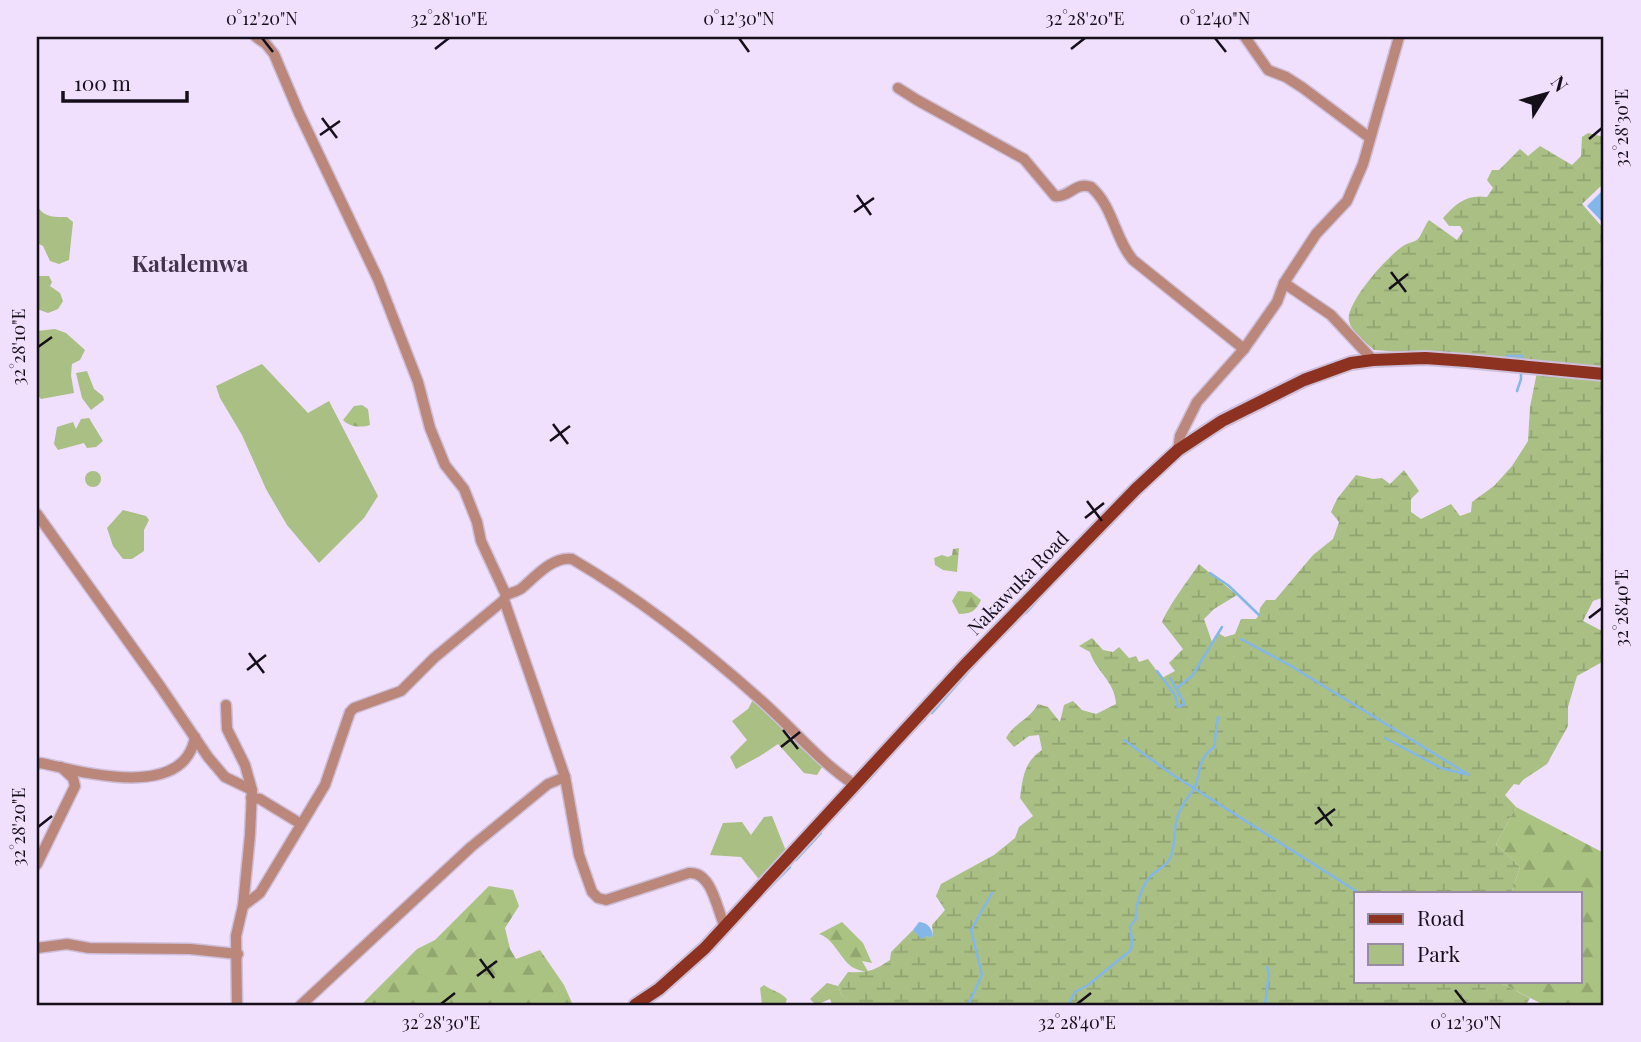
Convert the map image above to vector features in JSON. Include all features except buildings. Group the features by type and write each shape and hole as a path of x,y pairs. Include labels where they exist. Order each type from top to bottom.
{"main road":[{"name":"Nakawuka Road","path":"635,1005 686,966 725,927 973,656 1136,489 1178,450 1233,415 1304,380 1351,363 1425,358 1604,374"}],"street":[{"path":"256,37 274,54"},
{"path":"266,37 378,279 418,382 430,428 444,465 464,489 478,522 481,541 505,597 565,777 579,855 594,895 606,900 689,873 698,873 704,877 725,927"},
{"path":"1245,37 1268,70 1303,88 1370,138"},
{"path":"1178,450 1180,436 1197,402 1244,349 1277,302 1284,283 1316,233 1348,201 1363,164 1399,37"},
{"path":"898,88 1024,159 1055,196 1061,197 1080,185 1091,187 1102,200 1133,260 1244,349"},
{"path":"1284,283 1331,315 1373,360"},
{"path":"37,514 225,777 302,824"},
{"path":"243,906 260,893 325,785 350,712 354,708 401,691 434,657 505,597 564,558 572,559 677,628 855,785"},
{"path":"226,705 227,729 245,765 252,794 243,906 236,936 237,1005"},
{"path":"37,764 110,778 145,776 172,770 188,759 195,737"},
{"path":"190,754 200,751 206,754"},
{"path":"37,864 75,786 73,778 60,767"},
{"path":"301,1005 471,847 548,784 565,777"},
{"path":"37,948 67,944 89,948 190,949 238,954"}],"green space":[{"path":"1588,133 1604,137 1604,183 1582,204 1604,229 1604,368 1374,350 1356,333 1349,321 1354,303 1361,292 1396,251 1418,239 1429,220 1457,240 1463,231 1460,226 1449,226 1443,218 1462,201 1487,197 1493,188 1487,180 1492,170 1499,170 1520,149 1528,156 1540,146 1572,165 1581,156 1582,137"},
{"path":"37,205 46,215 67,217 73,222 69,260 59,264 50,261 43,246 37,243"},
{"path":"37,276 49,276 52,282 50,286 60,293 63,301 58,309 48,313 37,309"},
{"path":"55,329 66,333 85,350 80,360 72,364 74,393 41,399 37,394 37,331"},
{"path":"262,364 308,413 329,401 378,496 364,518 319,563 287,525 266,489 216,386"},
{"path":"87,371 94,389 104,400 91,410 82,398 76,373"},
{"path":"1537,372 1604,379 1604,597 1593,601 1583,621 1604,632 1604,661 1577,676 1568,707 1568,726 1547,764 1519,785 1514,784 1505,795 1516,807 1496,844 1520,867 1511,892 1354,892 1354,982 1499,982 1530,998 1526,1005 848,1005 852,1002 842,996 838,986 848,972 870,970 890,960 891,952 913,930 921,938 930,938 933,935 932,925 945,910 936,896 941,884 994,855 1015,838 1019,827 1033,816 1020,798 1028,765 1042,750 1039,735 1029,736 1014,747 1006,738 1014,728 1038,704 1048,707 1060,722 1064,705 1073,701 1082,710 1096,714 1116,704 1109,683 1090,652 1079,646 1092,638 1103,650 1113,652 1119,647 1129,658 1136,656 1139,662 1148,659 1162,678 1175,671 1169,663 1183,649 1162,622 1199,564 1237,595 1214,609 1204,619 1212,642 1218,633 1225,637 1235,634 1241,619 1256,619 1266,600 1275,600 1313,555 1333,539 1339,522 1331,512 1337,499 1356,475 1382,478 1390,484 1404,470 1419,491 1411,499 1411,512 1421,519 1451,504 1460,516 1471,512 1472,502 1494,486 1512,466 1528,441 1530,407"},
{"path":"362,405 368,409 370,425 355,426 343,420 354,406"},
{"path":"89,418 103,441 96,447 87,448 84,443 58,450 54,444 57,427 73,422 76,429 81,419"},
{"path":"93,471 99,473 99,485 93,487 87,485 85,479 87,473"},
{"path":"123,510 146,516 149,520 144,530 144,551 132,559 123,559 113,546 107,528"},
{"path":"959,548 957,572 943,570 935,565 934,558 942,555 948,557 952,555 953,549"},
{"path":"958,591 971,592 981,600 975,609 959,614 952,601"},
{"path":"755,696 824,764 817,775 804,773 778,744 736,769 730,757 747,740 732,721 748,709"},
{"path":"1516,807 1604,853 1604,1005 1544,1005 1499,982 1582,982 1582,892 1511,892 1520,867 1496,844"},
{"path":"772,816 788,856 762,883 741,857 710,855 723,823 742,822 751,835 764,817"},
{"path":"489,886 513,890 519,906 505,928 510,949 516,959 540,950 564,985 573,1005 361,1005 417,949 435,940"},
{"path":"842,922 863,943 872,963 862,961 869,973 852,967 829,940 819,934"},
{"path":"827,983 838,986 842,996 853,1002 848,1005 832,1005 830,999 816,1005 810,999"},
{"path":"764,985 785,997 785,1005 762,1005 760,988"}],"water":[{"path":"1604,189 1604,224 1587,206"},
{"path":"919,922 930,928 933,935 930,938 927,936 921,939 913,930"}],"waterway":[{"path":"1507,356 1522,356 1522,362"},
{"path":"1517,391 1521,372"},
{"path":"1210,573 1229,586 1259,615"},
{"path":"1026,613 1042,595"},
{"path":"993,645 1018,620"},
{"path":"1177,688 1192,676 1222,627"},
{"path":"1241,639 1291,666 1469,775"},
{"path":"932,713 983,655"},
{"path":"1157,671 1175,695 1178,707 1185,704 1170,678"},
{"path":"1068,1005 1075,992 1088,985 1131,950 1130,926 1136,919 1140,895 1149,878 1169,860 1179,813 1196,784 1201,763 1214,747 1218,717"},
{"path":"910,733 925,719"},
{"path":"1385,738 1441,768 1465,774"},
{"path":"1124,740 1173,775 1357,892"},
{"path":"882,765 889,756"},
{"path":"835,816 877,771"},
{"path":"796,860 821,833"},
{"path":"765,892 790,867"},
{"path":"968,1005 982,975 971,930 992,893"},
{"path":"1265,1005 1269,974 1267,967"}],"district":[{"name":"Katalemwa","path":"190,264"}]}
